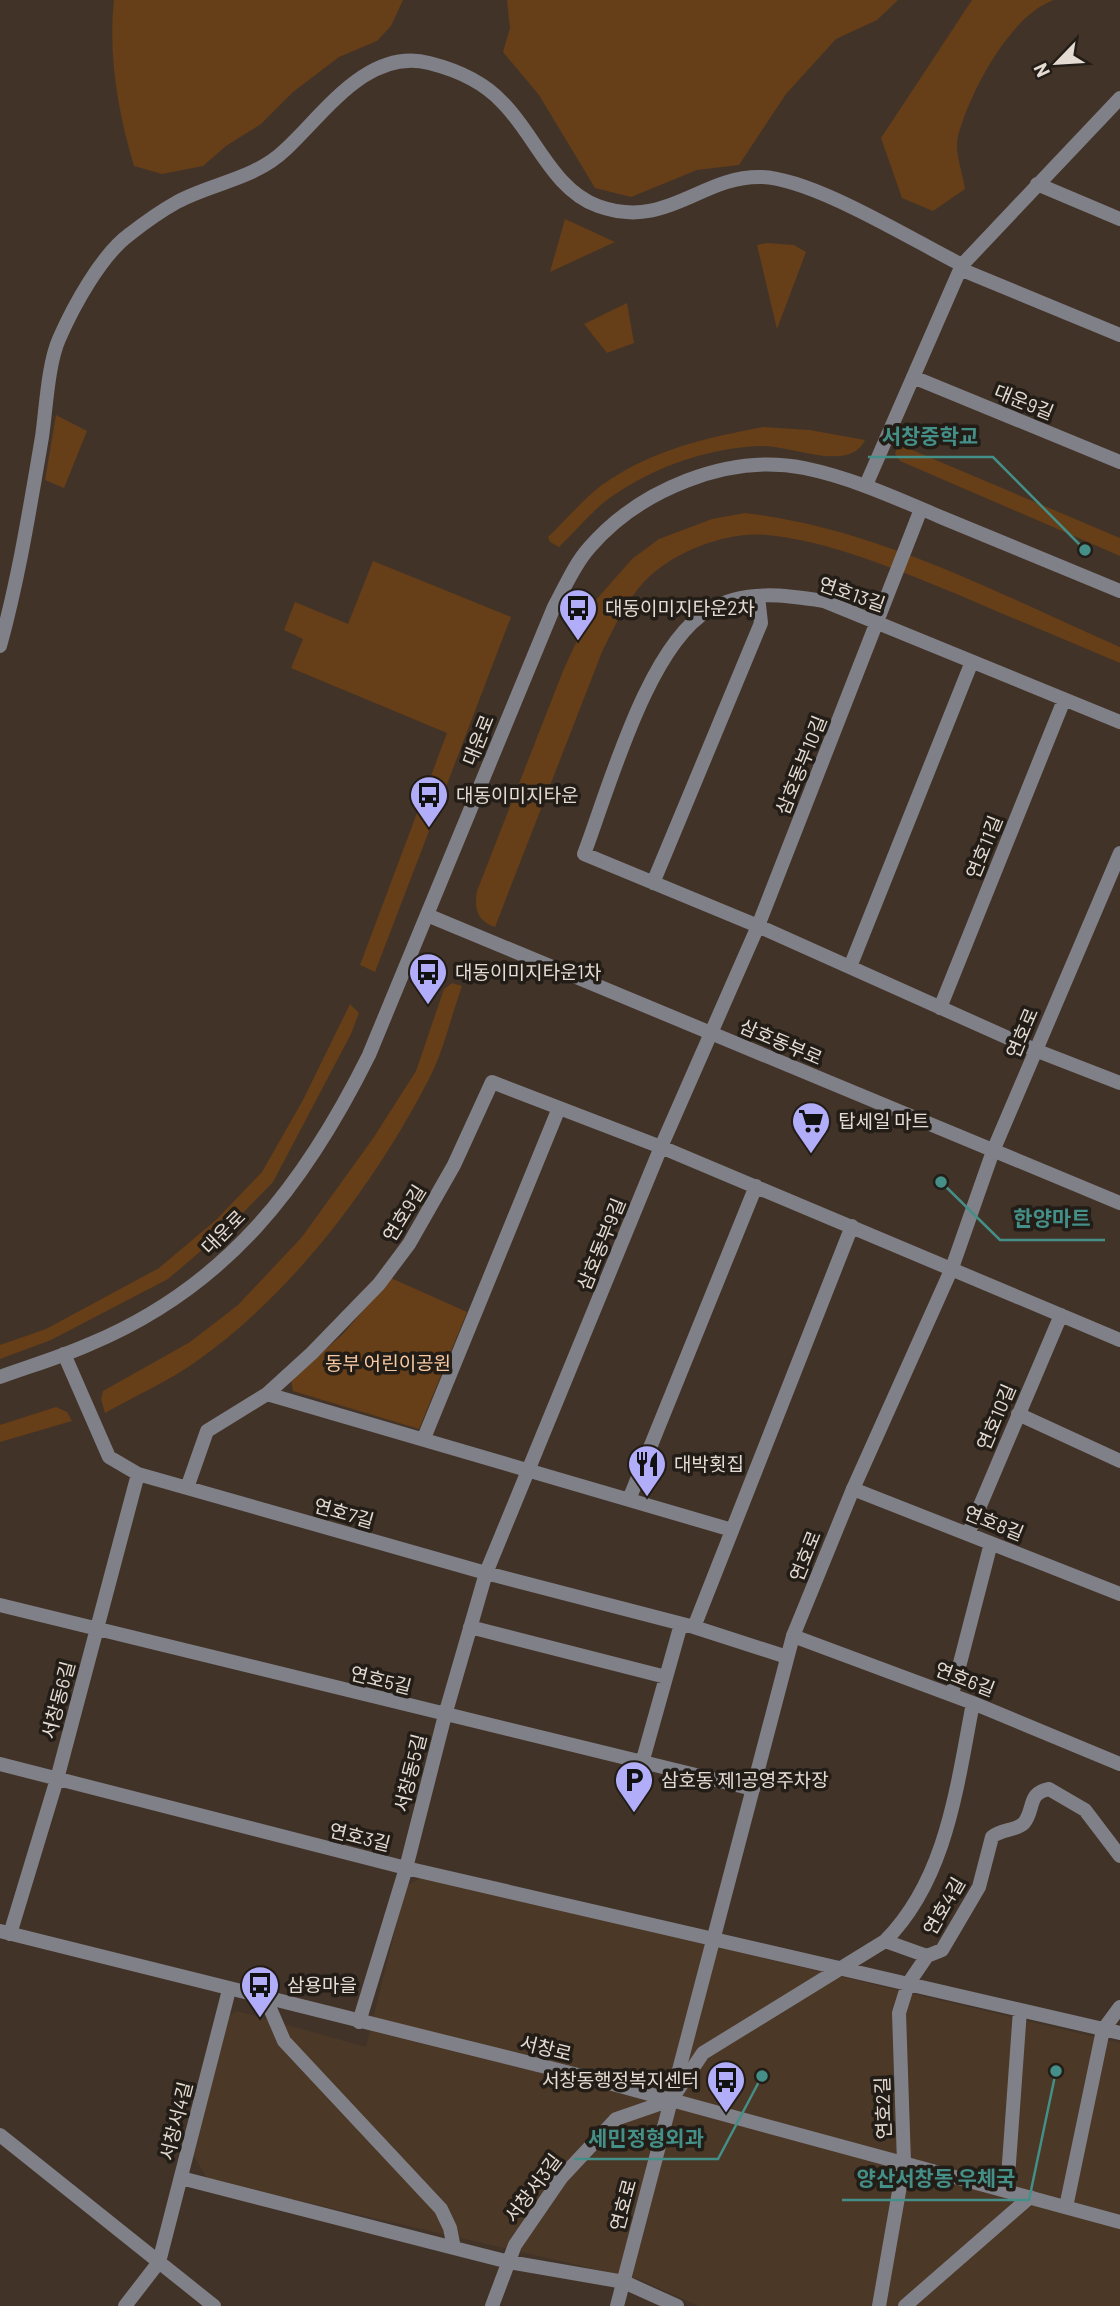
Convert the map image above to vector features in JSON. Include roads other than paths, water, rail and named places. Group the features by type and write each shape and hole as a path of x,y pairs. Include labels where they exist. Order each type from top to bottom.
{"street":[{"path":"0,646 14,595 57,342 102,264 127,236 177,202 249,174 282,154 359,79 389,62 425,62 473,78 503,103 572,191 597,206 625,212 660,211 720,185 758,177 794,181 961,267 1120,335"},
{"path":"866,485 961,267 1037,184 1119,101"},
{"path":"1037,184 1120,219"},
{"name":"대운9길","path":"913,377 1120,462"},
{"name":"대운로","path":"0,1377 64,1354 132,1324 205,1278 280,1202 312,1160 338,1118 369,1055 554,607 589,548 620,519 658,494 694,478 735,468 802,467 866,485 1120,591"},
{"name":"삼호동부10길","path":"710,1033 758,926 922,509"},
{"name":"연호13길","path":"653,883 584,854 663,656 685,628 710,609 741,598 777,594 824,601 971,664 1120,722"},
{"path":"758,596 761,623 653,883 758,926 1035,1050 1120,1083"},
{"path":"850,967 971,664"},
{"name":"연호11길","path":"940,1008 1064,701"},
{"name":"연호로","path":"617,2306 793,1636 853,1489 952,1268 993,1151 1120,853"},
{"name":"삼호동부로","path":"427,915 1120,1203"},
{"name":"삼호동부9길","path":"486,1573 710,1033"},
{"name":"연호9길","path":"187,1488 207,1432 267,1394 340,1326 379,1284 410,1244 454,1165 492,1082 662,1147 952,1268"},
{"path":"424,1438 559,1108"},
{"path":"630,1497 756,1186"},
{"path":"642,1763 666,1677 732,1530 852,1226"},
{"path":"952,1268 1120,1340"},
{"name":"연호10길","path":"968,1534 1060,1315"},
{"name":"연호7길","path":"64,1354 109,1457 138,1474 486,1573 687,1626 787,1657"},
{"path":"267,1394 630,1497 732,1530"},
{"path":"1018,1414 1120,1461"},
{"name":"서창동6길","path":"5,1933 58,1779 138,1474"},
{"name":"연호8길","path":"853,1489 1120,1594"},
{"path":"952,1694 991,1543"},
{"name":"서창동5길","path":"359,2022 406,1868 444,1715 486,1573"},
{"name":"연호5길","path":"0,1605 96,1631 752,1789"},
{"path":"470,1627 666,1677"},
{"name":"연호6길","path":"793,1636 952,1694 1120,1764"},
{"name":"연호4길","path":"671,2100 704,2053 885,1941 907,1919 938,1852 952,1810 973,1703"},
{"name":"연호3길","path":"0,1764 406,1868 713,1939"},
{"name":"연호4길","path":"885,1941 927,1956 942,1950 979,1887 992,1837 1026,1821 1033,1797 1039,1791 1049,1789 1086,1810 1120,1856"},
{"name":"서창로","path":"5,1933 671,2100 1120,2222"},
{"path":"713,1939 1120,2034"},
{"name":"연호2길","path":"879,2306 904,2163 899,2013 908,1984 927,1956"},
{"name":"서창서4길","path":"125,2306 159,2262 229,1990"},
{"path":"266,1999 284,2041 441,2209 450,2228 454,2248"},
{"path":"1066,2207 1103,2029 1120,2007"},
{"path":"1007,2190 1020,2010"},
{"name":"서창서3길","path":"492,2306 515,2245 561,2178 616,2119 671,2100"},
{"path":"0,2135 214,2306"},
{"path":"181,2178 509,2262 624,2282 677,2306"},
{"path":"905,2306 1030,2197"}],"place":[{"name":"서창중학교","path":"1085,550"},
{"name":"대동이미지타운2차","path":"578,642"},
{"name":"대동이미지타운","path":"429,829"},
{"name":"대동이미지타운1차","path":"428,1006"},
{"name":"탑세일 마트","path":"811,1155"},
{"name":"한양마트","path":"941,1182"},
{"name":"대박횟집","path":"647,1498"},
{"name":"삼호동 제1공영주차장","path":"634,1814"},
{"name":"삼용마을","path":"260,2019"},
{"name":"양산서창동 우체국","path":"1056,2071"},
{"name":"세민정형외과","path":"762,2076"},
{"name":"서창동행정복지센터","path":"726,2114"}],"park label":[{"name":"동부 어린이공원","path":"388,1363"}]}
